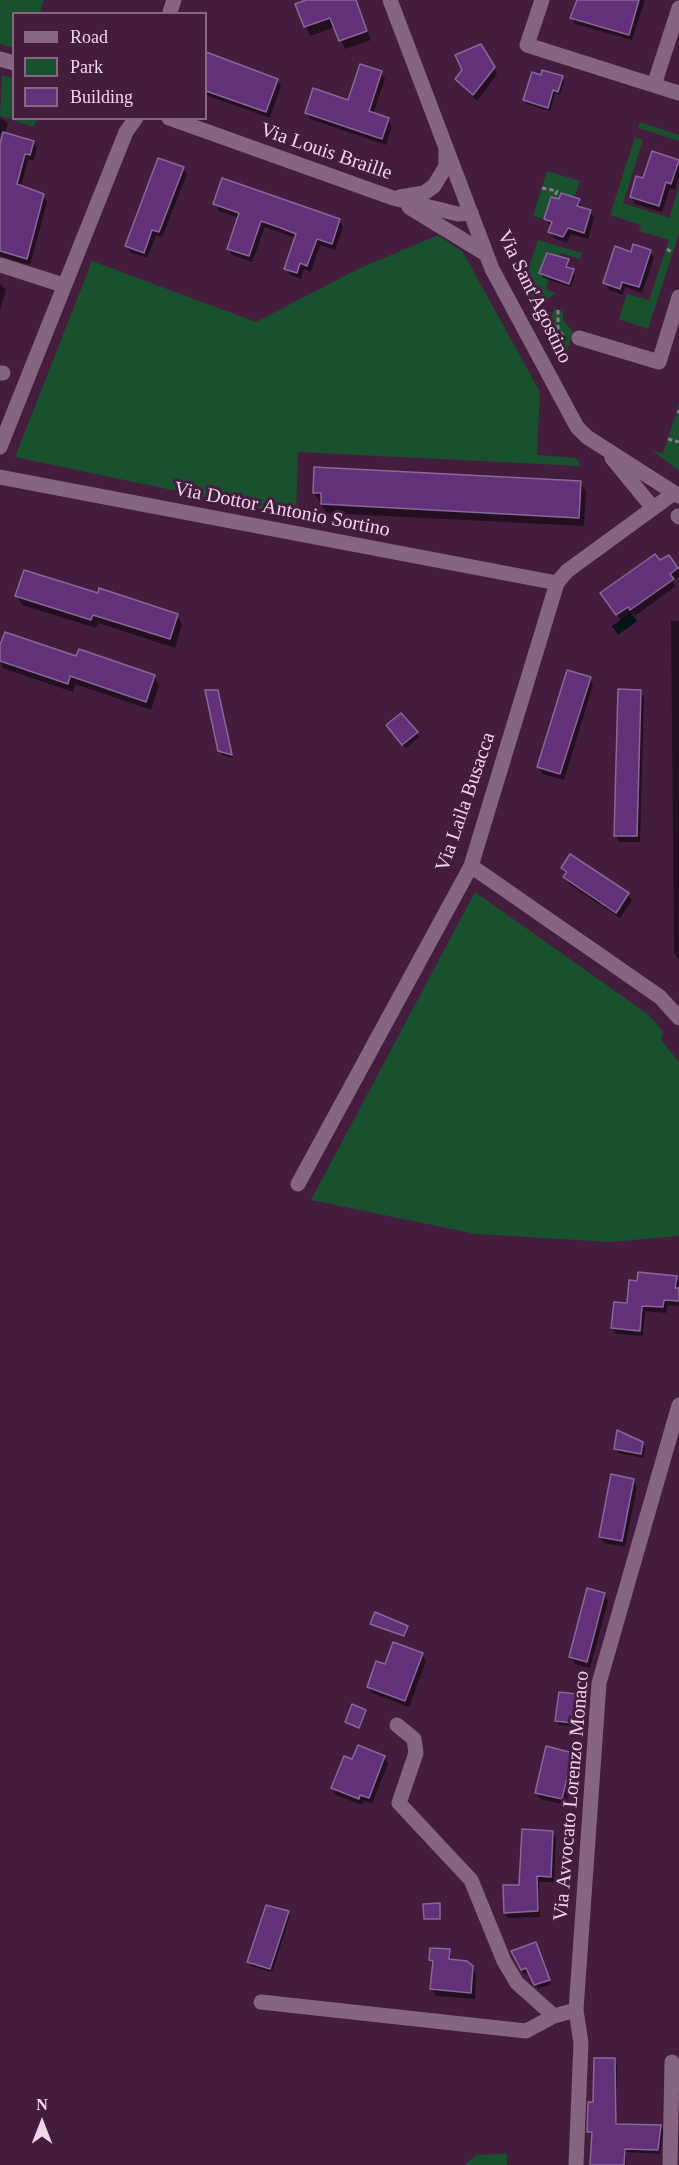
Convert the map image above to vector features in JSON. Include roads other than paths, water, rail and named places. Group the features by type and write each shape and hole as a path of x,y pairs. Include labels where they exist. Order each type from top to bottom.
{"street":[{"name":"Via Sant'Agostino","path":"390,0 486,254 504,293 577,427 604,448 676,495"},
{"path":"542,0 527,45 679,93"},
{"path":"654,85 679,8"},
{"path":"0,447 63,285 126,132 135,120"},
{"name":"Via Louis Braille","path":"175,120 393,198 458,214 471,213"},
{"path":"393,198 424,193 434,186 446,166 444,143"},
{"path":"393,198 486,254"},
{"path":"0,264 63,285"},
{"path":"574,340 659,362 679,297"},
{"path":"604,448 653,508"},
{"name":"Via Dottor Antonio Sortino","path":"0,477 556,583"},
{"path":"556,583 567,571 653,508 676,495"},
{"name":"Via Laila Busacca","path":"298,1184 471,866 556,583"},
{"path":"471,866 660,998 679,1018"},
{"name":"Via Avvocato Lorenzo Monaco","path":"576,2165 581,2043 576,2010 599,1683 679,1405"},
{"path":"397,1725 414,1739 416,1753 399,1803 471,1880 504,1961 517,1983 554,2016"},
{"path":"261,2002 526,2031 554,2016 576,2010"},
{"path":"670,2165 672,2062"}]}
